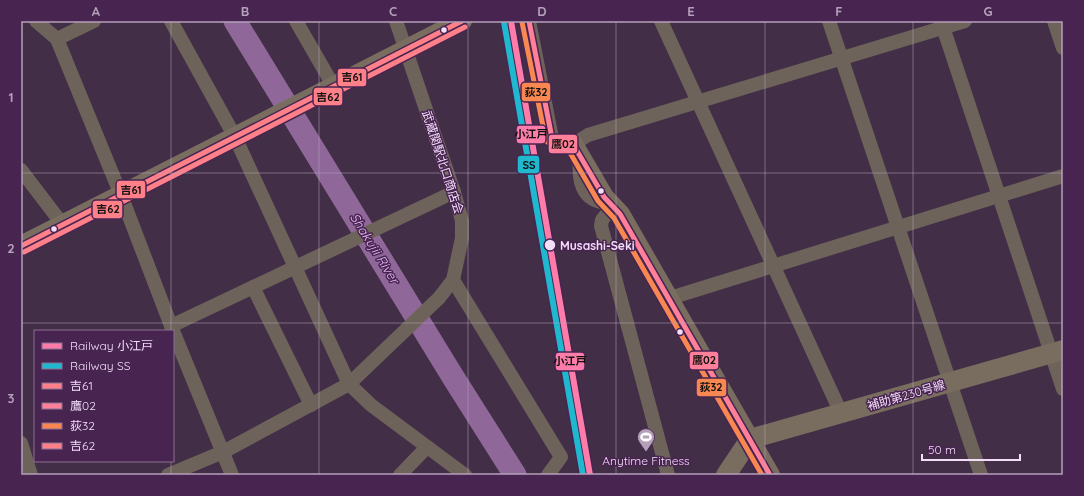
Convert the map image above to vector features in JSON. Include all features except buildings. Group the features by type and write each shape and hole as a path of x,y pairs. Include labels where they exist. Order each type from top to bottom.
{"street":[{"path":"36,21 57,39 172,329 296,266 454,192"},
{"path":"57,39 94,21"},
{"path":"171,21 235,137 296,266 349,384 372,404 465,475"},
{"path":"296,21 334,87"},
{"name":"武蔵関駅北口商店会","path":"168,475 223,452 349,384 447,290 453,280 462,238 462,221 454,192 396,21"},
{"path":"21,246 462,21"},
{"path":"529,21 552,138 577,150 610,205 620,214 670,298 770,475"},
{"path":"661,21 775,265 841,413"},
{"path":"829,21 981,475"},
{"path":"577,150 588,134 841,58 942,24 965,21"},
{"path":"1054,21 1063,48"},
{"path":"942,24 1000,196 1057,351 1063,389"},
{"path":"21,170 62,225"},
{"path":"670,298 1063,176"},
{"path":"610,205 600,226 668,475"},
{"path":"453,280 561,457 548,475"},
{"path":"253,287 311,405"},
{"path":"174,334 232,475"},
{"name":"補助第230号線","path":"750,438 1057,351"},
{"path":"726,475 750,438"},
{"path":"21,443 31,475"},
{"path":"400,475 427,447"}],"waterway":[{"name":"Shakujii River","path":"235,21 453,377 515,475"}],"rail line":[{"name":"小江戸","path":"511,21 590,475"},
{"name":"SS","path":"504,22 583,475"}],"transit line":[{"name":"吉61","path":"21,246 462,21"},
{"name":"鷹02","path":"529,21 552,138 562,144 573,144 604,197 620,214 770,475"},
{"name":"荻32","path":"522,22 546,141 560,151 569,151 598,201 614,218 762,475"},
{"name":"吉62","path":"24,252 465,27"}],"place":[{"name":"Musashi-Seki","path":"550,245"},
{"name":"Anytime Fitness","path":"646,452"}]}
